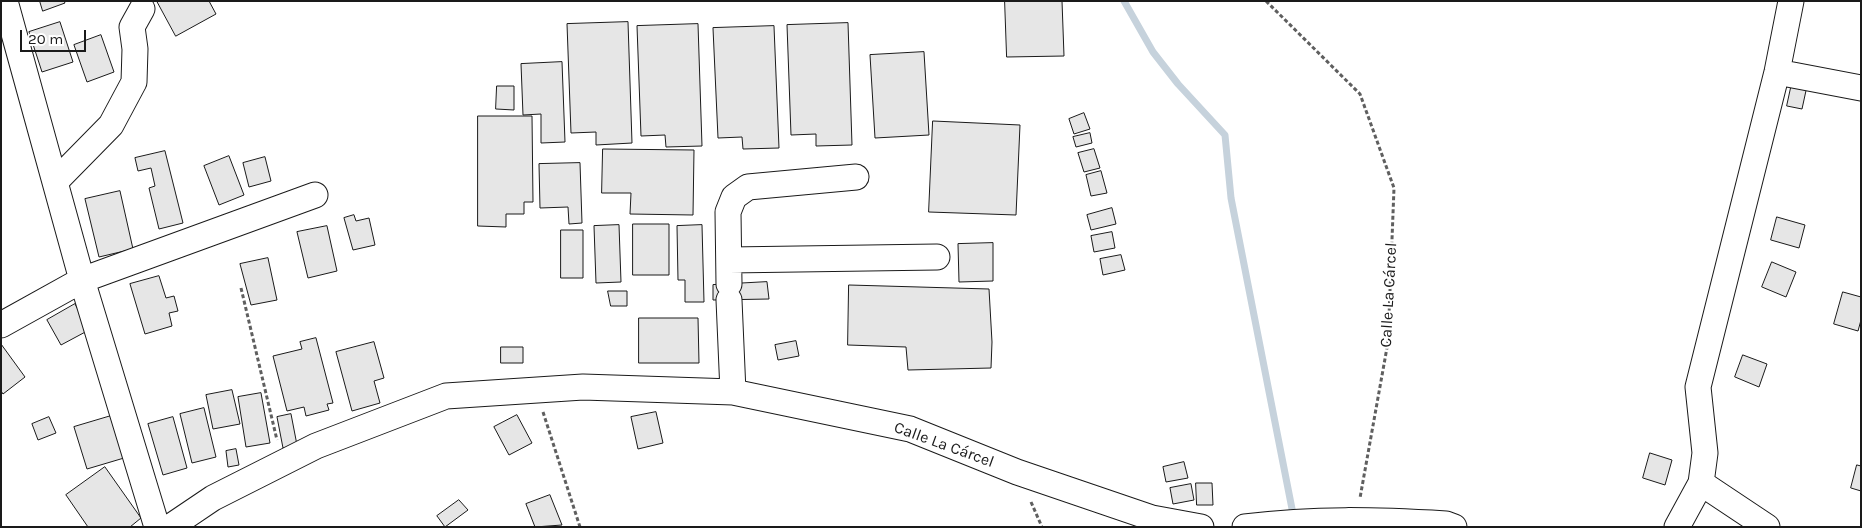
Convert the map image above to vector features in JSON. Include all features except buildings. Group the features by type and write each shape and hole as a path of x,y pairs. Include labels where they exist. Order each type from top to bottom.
{"street":[{"path":"5,1 82,280 157,527"},
{"path":"1677,527 1701,483 1705,453 1698,387 1777,72 1791,1"},
{"path":"54,182 111,125 134,82 135,49 132,27 142,9"},
{"path":"1777,72 1861,88"},
{"path":"733,392 728,212 734,196 748,187 856,177"},
{"path":"1,325 82,280 315,195"},
{"path":"729,260 937,257"},
{"name":"Calle La Cárcel","path":"170,527 213,498 282,462 316,446 446,396 583,387 733,392 910,429 1017,472 1152,518 1201,527"},
{"path":"1701,483 1767,527"},
{"path":"1245,527 1294,520 1356,519 1446,524 1454,527"}],"path":[{"name":"Calle La Cárcel","path":"1266,1 1360,94 1394,188 1388,342 1356,519"},
{"path":"241,288 282,462"},
{"path":"536,390 580,527"}],"waterway":[{"path":"1124,1 1153,52 1178,84 1225,135 1231,198 1294,519"}]}
